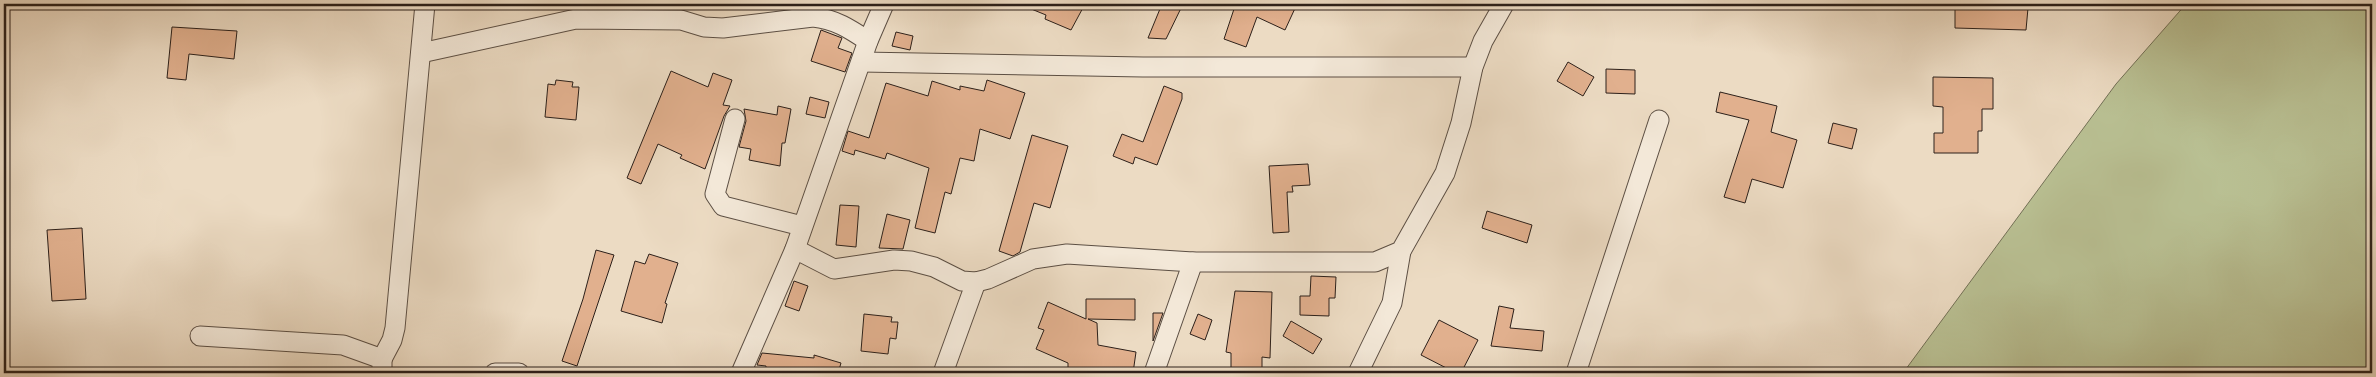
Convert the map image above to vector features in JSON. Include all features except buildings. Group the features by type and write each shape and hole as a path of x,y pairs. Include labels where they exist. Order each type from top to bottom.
{"street":[{"path":"200,336 343,345 382,366 395,328 425,4"},
{"path":"741,373 795,249 868,41 884,4"},
{"path":"1358,373 1392,303 1402,252 1445,173 1461,123 1473,67 1483,41 1504,4"},
{"path":"421,53 576,19 680,20 704,27 723,28 813,17 827,18 841,24 868,41"},
{"path":"861,62 1143,67 1473,67"},
{"path":"735,119 715,194 717,200 722,206 802,226"},
{"path":"1576,373 1659,120"},
{"path":"795,249 834,268 894,260 910,261 934,267 962,281 976,282 988,279 1033,259 1067,254 1193,262 1375,262 1402,252"},
{"path":"1154,373 1193,262"},
{"path":"943,373 976,282"},
{"path":"495,373 519,373"}],"green space":[{"path":"2186,4 2372,4 2372,373 1903,373 2116,84"}]}
